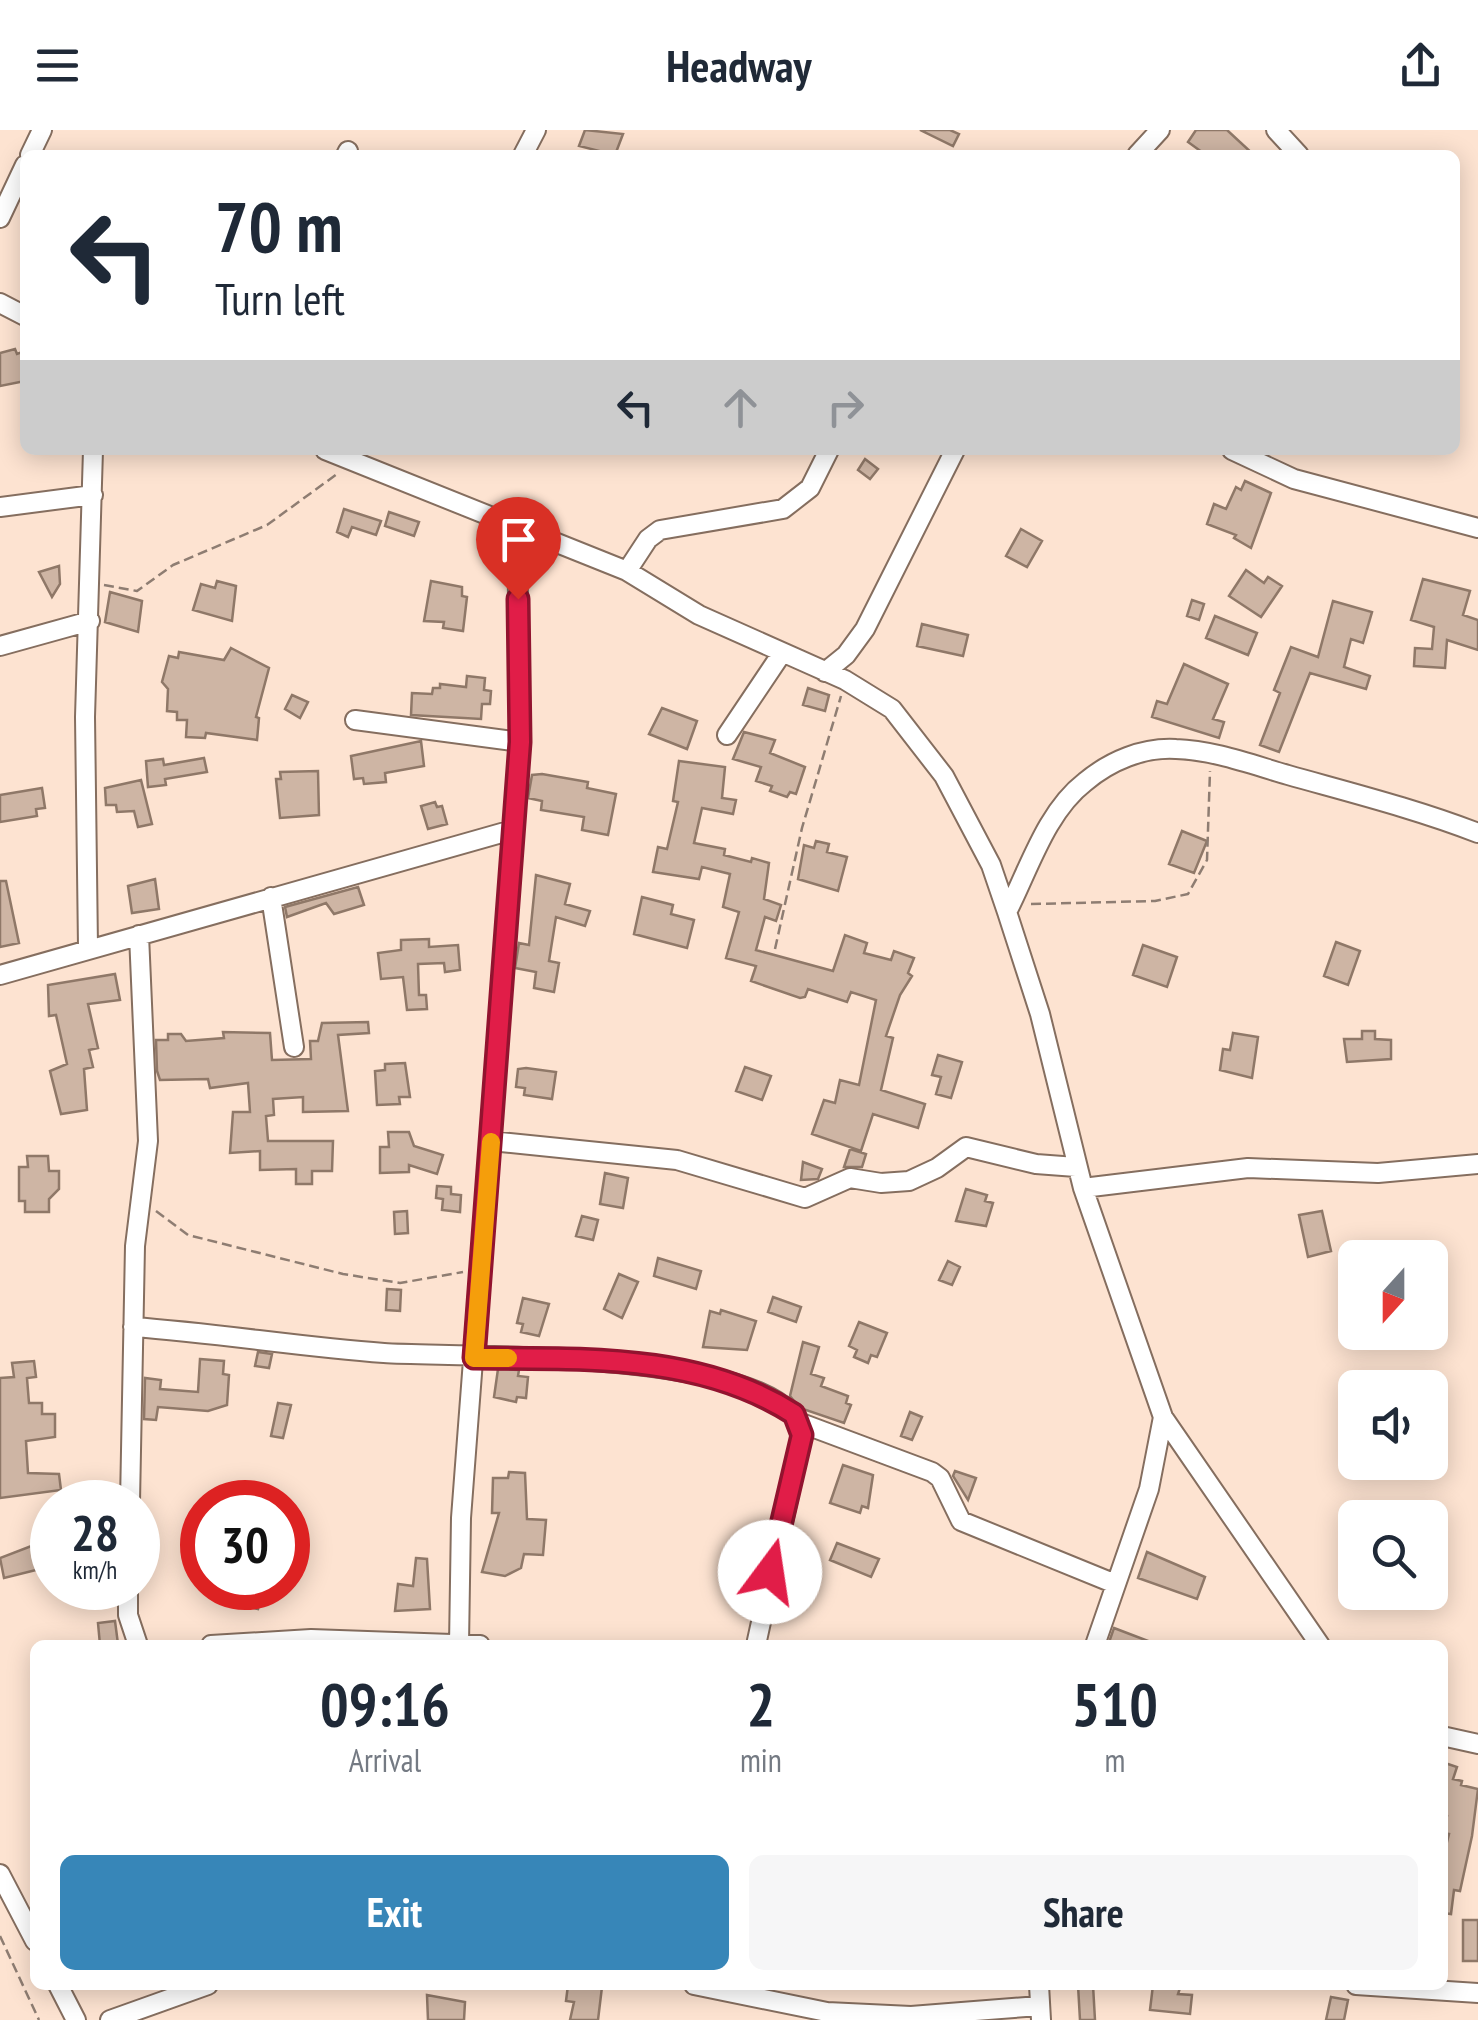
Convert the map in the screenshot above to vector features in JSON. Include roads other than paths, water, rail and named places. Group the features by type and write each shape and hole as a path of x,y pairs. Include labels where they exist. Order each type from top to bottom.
{"street":[{"path":"1142,150 1160,130"},
{"path":"1276,130 1294,150"},
{"path":"0,218 20,176"},
{"path":"88,947 84,797 93,455"},
{"path":"627,571 648,539 660,530 783,509 798,500 826,455"},
{"path":"824,672 846,655 865,629 952,455"},
{"path":"1242,455 1294,480 1478,528"},
{"path":"366,458 627,571 699,615 846,680 892,709 922,743 972,826 1007,912 1040,1014 1082,1188 1163,1417 1317,1640"},
{"path":"0,507 93,494"},
{"path":"459,1640 461,1518 520,742 518,526"},
{"path":"0,646 90,621"},
{"path":"727,735 782,653"},
{"path":"355,720 520,742"},
{"path":"1007,912 1054,816 1082,784 1110,764 1152,750 1177,748 1210,755 1429,814 1478,833"},
{"path":"0,975 512,830"},
{"path":"272,897 294,1047"},
{"path":"130,1480 133,1327 148,1142 139,935"},
{"path":"491,1141 678,1160 804,1198 850,1178 882,1183 910,1180 937,1168 966,1147 1036,1164 1076,1167"},
{"path":"1082,1188 1248,1168 1378,1173 1478,1164"},
{"path":"133,1327 385,1354 610,1360 656,1366 748,1391 777,1403 801,1423 932,1472 940,1478 961,1520 1113,1584"},
{"path":"1096,1640 1113,1584 1150,1488 1163,1417"},
{"path":"757,1640 799,1454 801,1423"},
{"path":"128,1610 136,1640"},
{"path":"295,1640 336,1640"},
{"path":"1448,1737 1478,1744"},
{"path":"0,1874 30,1931"},
{"path":"61,1990 76,2020"},
{"path":"110,2020 180,1990"},
{"path":"710,1990 782,2012 911,2016 1040,2013"},
{"path":"1432,1990 1478,1993"}]}
